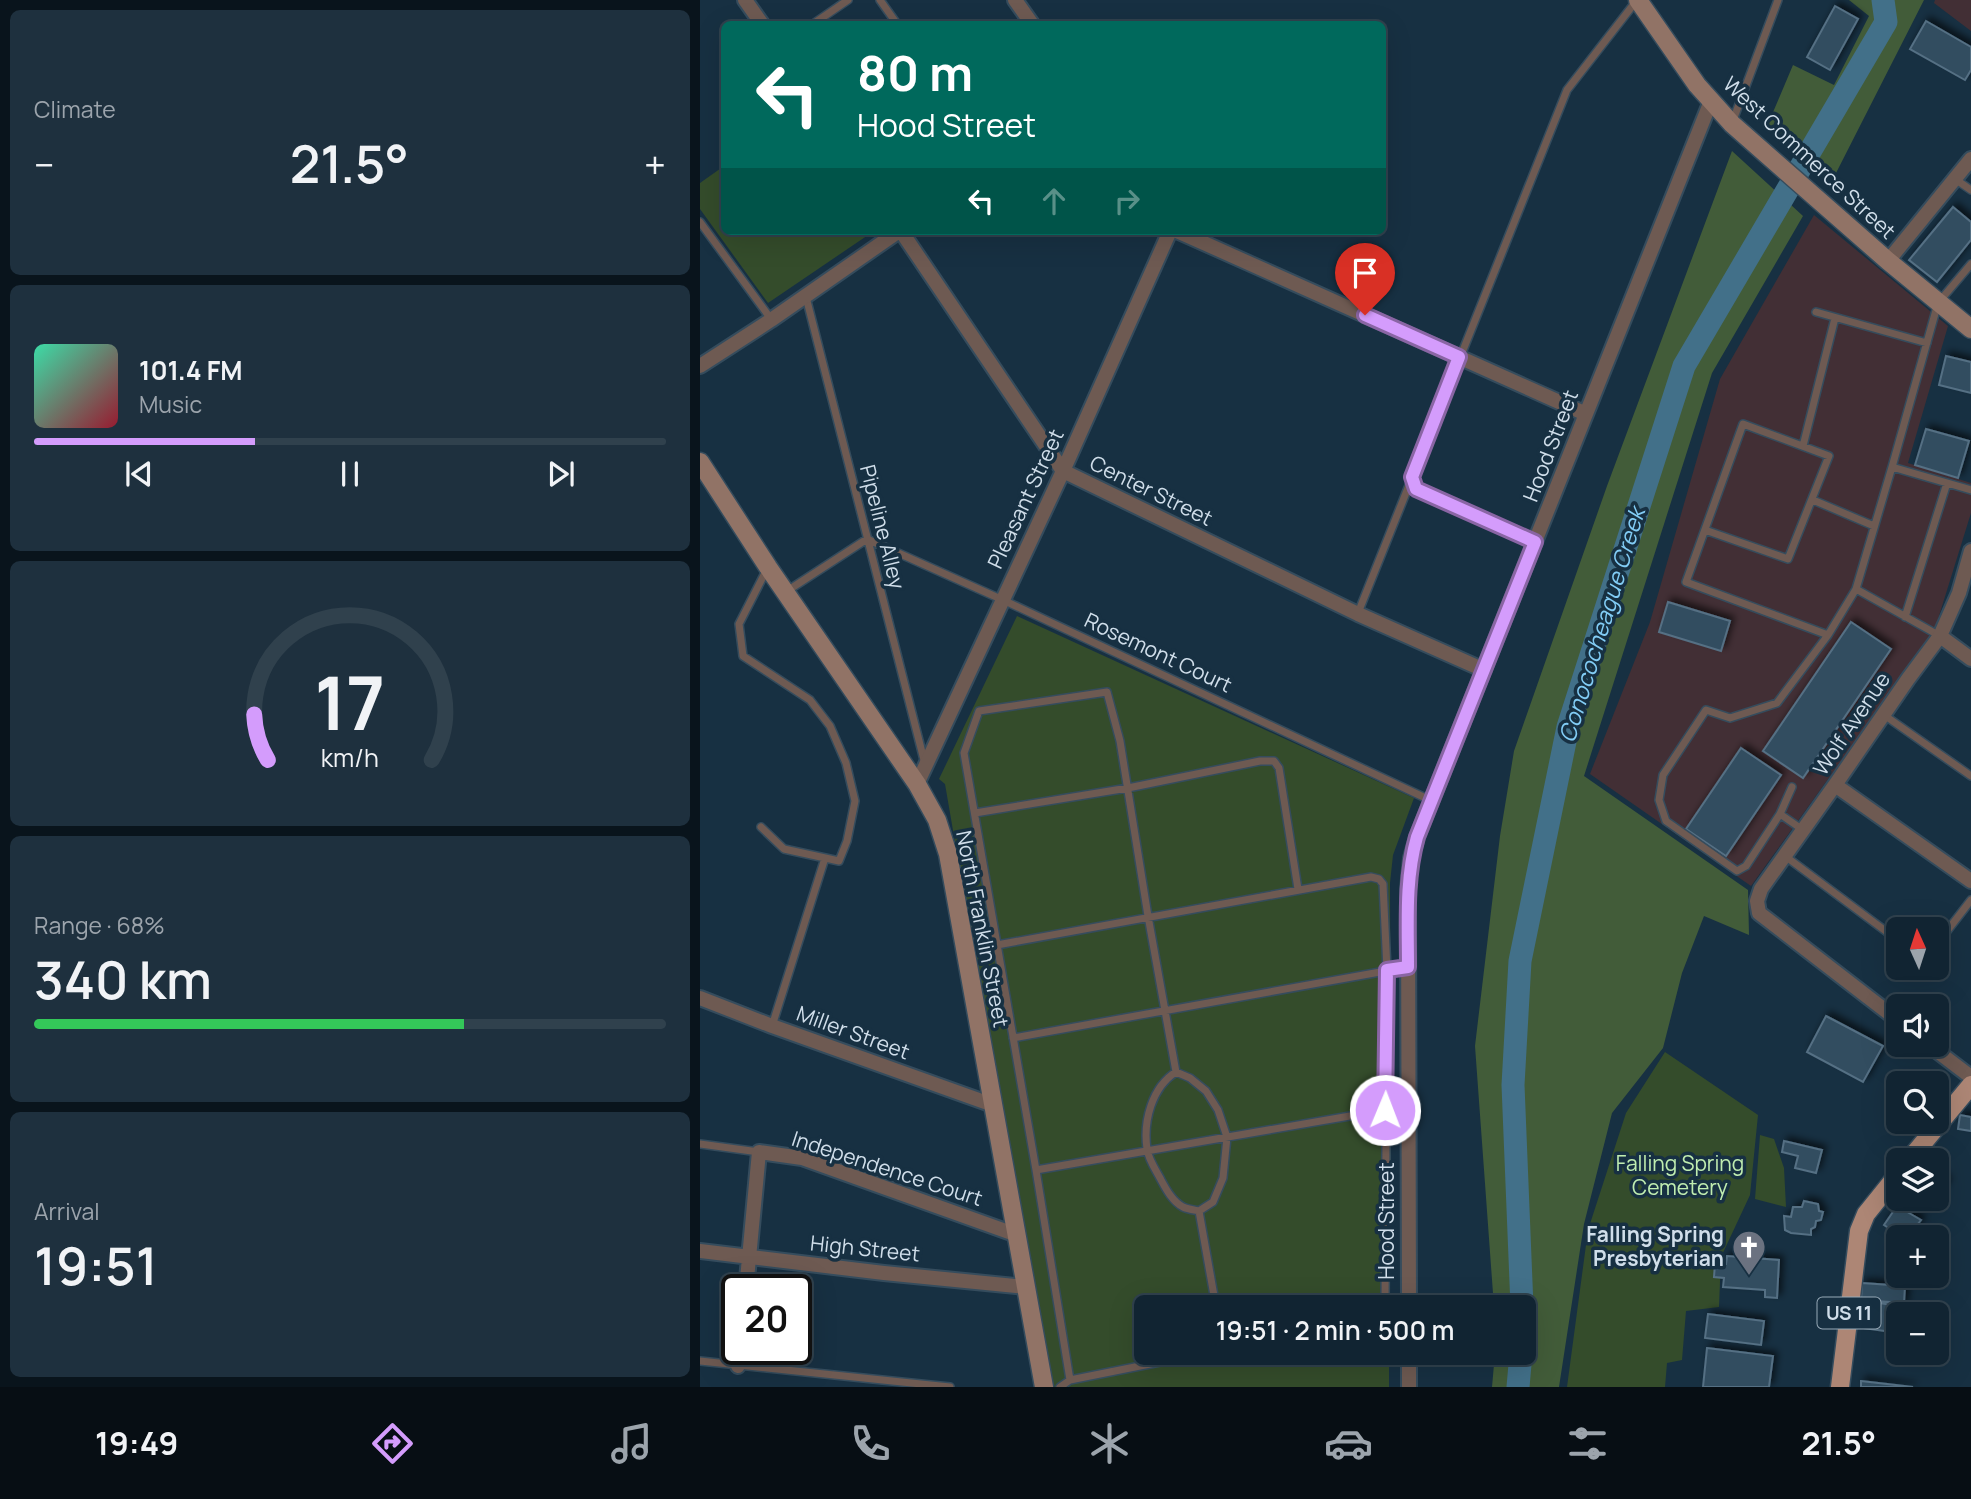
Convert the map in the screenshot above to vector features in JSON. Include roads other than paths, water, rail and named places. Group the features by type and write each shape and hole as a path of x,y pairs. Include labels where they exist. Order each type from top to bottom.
{"main road":[{"path":"1919,1148 1971,1085"},
{"name":"US 11","path":"1840,1387 1857,1240 1866,1214 1886,1189"}],"street":[{"path":"745,0 760,21"},
{"path":"1015,0 1030,21"},
{"name":"West Commerce Street","path":"1637,0 1683,67 1732,124 1888,261 1971,329"},
{"name":"Hood Street","path":"1409,1295 1408,888 1411,858 1417,837 1711,101"},
{"path":"1888,261 1971,159"},
{"path":"700,366 894,235"},
{"name":"Center Street","path":"903,235 1063,471 1358,614 1484,670"},
{"name":"Pleasant Street","path":"917,784 1063,471 1168,235"},
{"path":"1186,235 1586,414"},
{"name":"North Franklin Street","path":"700,463 917,784 937,820 948,854 1044,1387"},
{"name":"Wolf Avenue","path":"1886,1011 1759,913 1757,901 1761,889 1940,636 1959,593 1971,551"},
{"path":"1940,636 1971,659"},
{"path":"1835,785 1971,881"},
{"name":"Miller Street","path":"700,998 993,1105"},
{"path":"1945,1057 1971,1077"},
{"path":"748,1274 759,1152"},
{"name":"Independence Court","path":"759,1152 802,1158 1017,1235"},
{"name":"High Street","path":"700,1251 1026,1287"},
{"path":"1409,1365 1409,1387"}],"lane":[{"path":"817,21 848,0"},
{"path":"880,0 895,21"},
{"path":"1358,614 1567,90 1637,0"},
{"path":"1732,124 1778,0"},
{"path":"1955,179 1971,190"},
{"path":"700,222 771,320"},
{"path":"1792,787 1780,814 1746,866 1737,871 1666,821 1659,800 1663,775 1706,710 1730,718 1777,703 1828,635 1856,589 1938,303 1971,264"},
{"name":"Pipeline Alley","path":"806,296 926,767"},
{"path":"1816,312 1927,343"},
{"path":"1803,446 1835,318"},
{"path":"1705,530 1788,559 1829,456 1742,424 1686,582 1828,635"},
{"path":"1892,467 1971,490"},
{"path":"1412,477 1416,489 1535,542"},
{"path":"1905,617 1947,483"},
{"path":"1813,500 1874,526"},
{"path":"786,592 867,539"},
{"name":"Rosemont Court","path":"867,539 1432,801"},
{"path":"761,827 784,849 839,861 847,841 855,801 846,763 830,726 810,700 743,656 739,624 768,567"},
{"path":"1856,589 1940,636"},
{"path":"1070,1380 964,753 979,711 1107,692 1120,741 1176,1072"},
{"path":"1884,715 1971,776"},
{"path":"975,813 1128,788 1260,761 1273,761 1279,768 1298,889"},
{"path":"1780,814 1803,830"},
{"path":"1785,856 1886,931"},
{"path":"772,1026 825,858"},
{"path":"997,945 1298,889 1371,877 1379,879 1383,884 1387,970 1385,1295"},
{"path":"1950,927 1971,900"},
{"path":"1013,1038 1408,967"},
{"path":"1176,1072 1206,1091 1218,1110 1227,1137 1223,1178 1213,1202 1199,1211 1184,1208 1168,1194 1147,1151 1151,1105 1165,1079 1176,1072"},
{"path":"1036,1170 1408,1105"},
{"name":"Independence Court","path":"700,1144 759,1152"},
{"path":"1199,1211 1214,1295"},
{"path":"700,1361 950,1387"},
{"path":"1060,1387 1070,1380 1145,1365"}],"waterway":[{"name":"Conococheague Creek","path":"1522,1295 1513,1085 1520,961 1568,727 1684,366 1886,22 1883,0"},
{"name":"Conococheague Creek","path":"1518,1387 1520,1365"}],"place":[{"name":"Falling Spring Presbyterian","path":"1749,1277"}],"park label":[{"name":"Falling Spring Cemetery","path":"1680,1176"}]}
